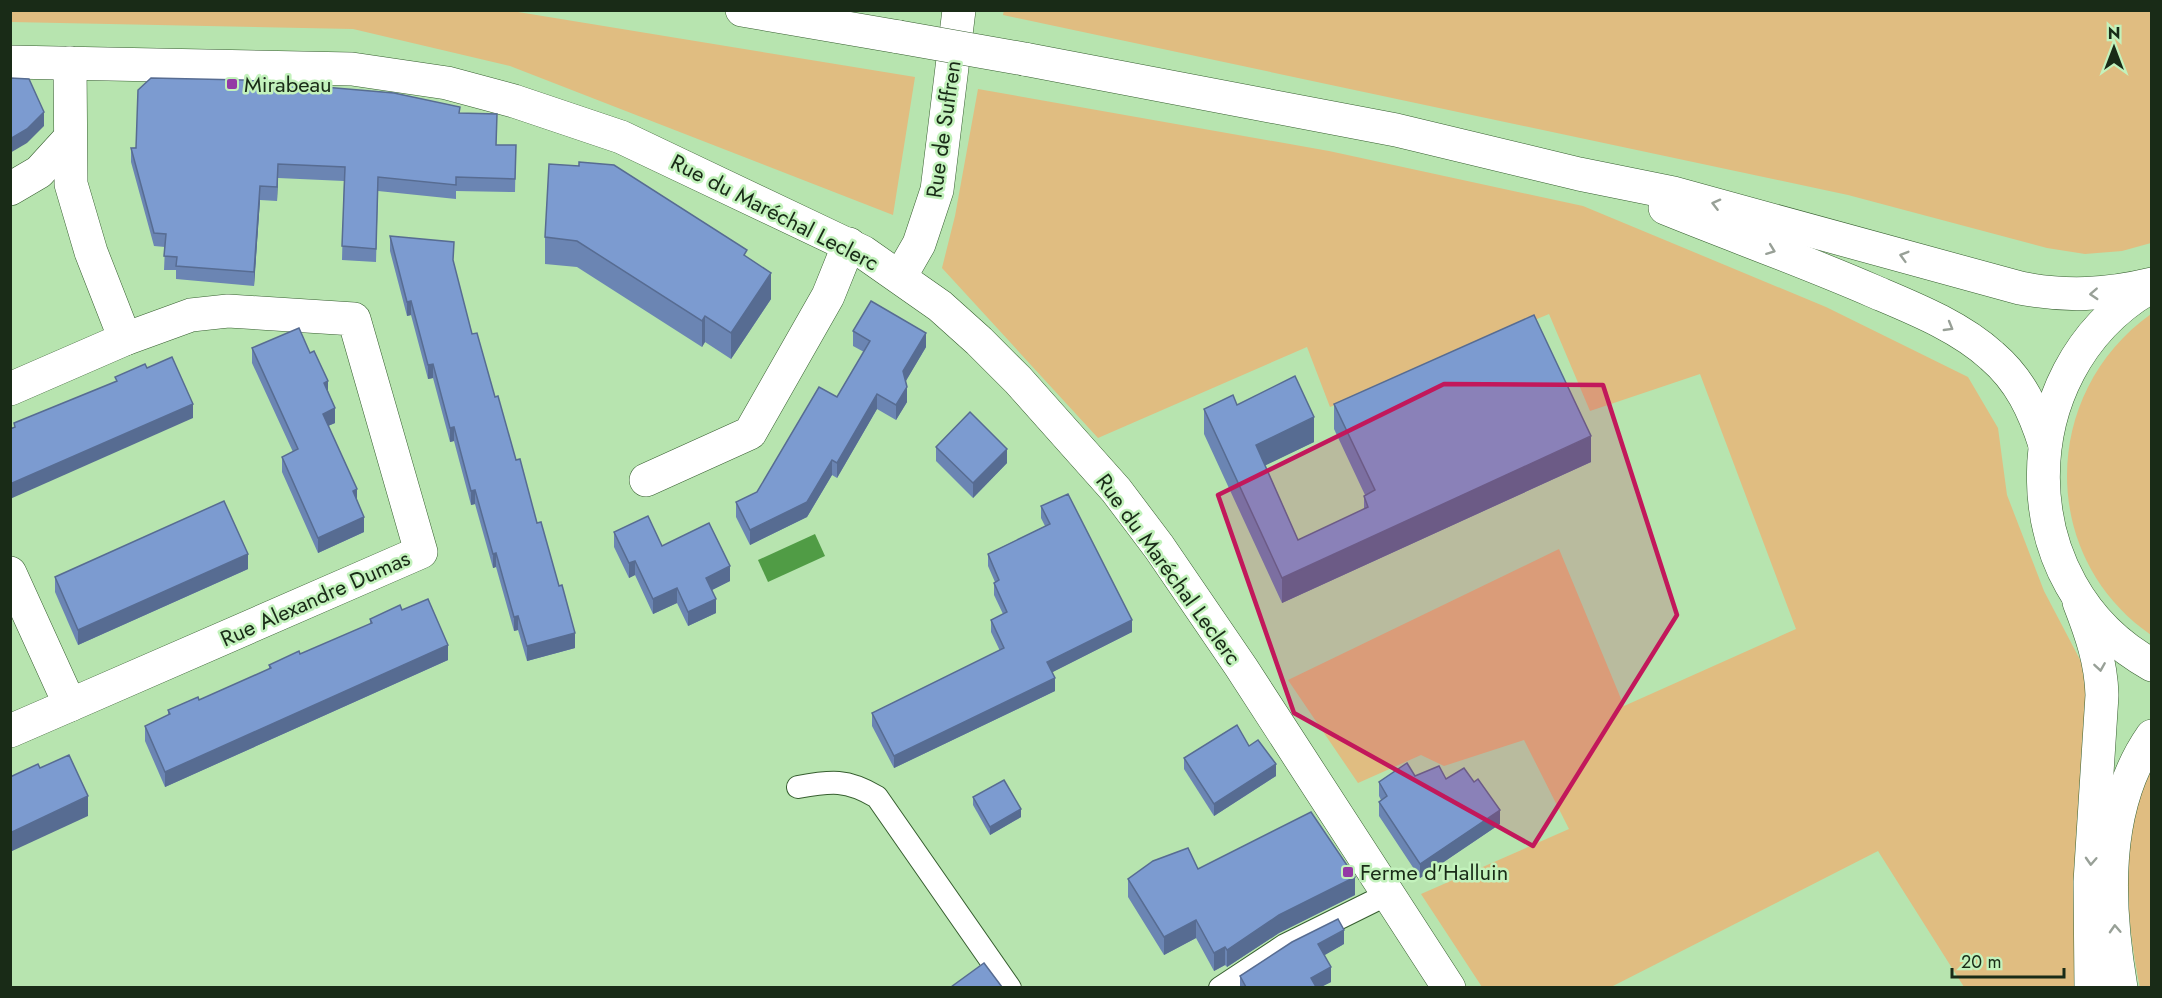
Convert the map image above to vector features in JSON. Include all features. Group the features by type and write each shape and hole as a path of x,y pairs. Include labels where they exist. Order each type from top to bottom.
{"main road":[{"path":"742,10 1024,59 1385,128 1579,174 1720,204 2029,290 2092,295 2151,286"},
{"name":"Rue de Suffren","path":"900,277 919,244 937,190 959,10"},
{"name":"Rue du Maréchal Leclerc","path":"10,62 352,69 447,83 514,101 621,137 849,244 940,306 1018,380 1116,490 1159,546 1222,639 1449,987"},
{"path":"70,63 70,138 74,196 92,252 125,339"},
{"path":"10,189 39,172 70,138"},
{"path":"1579,174 1843,278 1942,322 1992,356 2012,376 2028,399 2045,445"},
{"path":"646,480 750,434 828,296 849,244"},
{"path":"2091,987 2090,882 2102,695 2101,669 2096,645 2076,591 2054,546 2045,513 2043,479 2045,445 2054,405 2082,350 2117,312 2151,286"},
{"name":"Rue Alexandre Dumas","path":"10,389 176,319 209,312 354,319 421,552 70,705"},
{"path":"10,573 70,705 10,731"},
{"path":"2076,591 2107,631 2151,665"},
{"path":"2121,987 2113,902 2115,831 2121,801 2132,769 2151,736"}],"lane":[{"path":"798,787 830,781 857,785 877,797 1010,987"},
{"path":"1220,987 1286,945 1388,894"}],"highlighted area":[{"path":"1444,384 1603,385 1677,615 1533,846 1294,713 1218,495"}],"shaded area":[{"path":"11,10 512,11 915,77 893,215 510,66 353,29 11,22"},
{"path":"1004,10 2151,11 2151,243 2122,251 2085,254 2047,248 1848,195 1003,15"},
{"path":"978,89 1329,151 1583,206 1826,307 1968,377 1998,428 2007,495 2044,591 2087,673 2081,987 1964,987 1878,851 1611,987 1482,987 1421,894 1569,829 1524,740 1444,766 1421,755 1358,783 1288,680 1559,549 1624,706 1796,629 1700,374 1590,411 1549,314 1330,407 1307,347 1098,438 942,268 955,216"},
{"path":"2151,314 2151,635 2114,602 2088,563 2072,520 2067,475 2072,430 2088,387 2114,347"},
{"path":"815,534 825,556 768,582 758,560"},
{"path":"2151,764 2151,987 2140,988 2129,916 2128,870 2139,799"}],"building":[{"path":"10,78 29,79 44,112 27,129 10,139"},
{"path":"151,78 243,80 394,93 460,107 459,113 497,114 496,145 516,145 515,179 456,177 456,185 378,177 376,249 342,246 345,167 278,164 277,187 260,186 254,272 176,266 177,257 164,256 166,234 154,233 131,148 136,148 138,90"},
{"path":"579,162 614,165 747,250 744,255 771,273 731,333 705,316 702,321 577,241 545,237 549,164 579,166"},
{"path":"390,236 454,242 453,260 472,334 477,333 495,397 498,396 516,460 520,459 537,523 541,522 575,633 527,646 518,616 514,617 496,553 493,554 475,490 471,491 454,427 450,428 433,364 428,365 411,301 407,302"},
{"path":"871,301 926,333 903,371 907,387 896,405 877,394 837,463 832,460 807,502 750,530 736,502 757,492 819,387 837,397 870,341 853,331"},
{"path":"1534,315 1591,436 1282,578 1204,409 1233,395 1237,405 1295,376 1314,417 1256,445 1298,540 1368,507 1364,496 1375,490 1334,404"},
{"path":"299,328 310,353 314,351 328,381 324,383 335,408 323,414 357,489 353,491 364,517 318,538 282,457 298,449 252,348"},
{"path":"172,357 193,404 10,484 10,429 15,427 14,423 117,381 115,377 145,364 147,368"},
{"path":"970,412 1007,449 973,483 936,447"},
{"path":"1068,494 1132,620 1047,662 1055,678 894,756 872,713 1004,648 991,620 1007,612 994,583 999,580 988,554 1050,524 1041,506"},
{"path":"224,501 248,554 78,630 55,577"},
{"path":"648,516 662,546 709,523 730,566 706,578 716,599 688,612 677,588 653,599 635,561 629,563 614,532"},
{"path":"428,599 448,645 165,772 145,726 170,714 168,710 198,697 199,700 271,668 269,665 299,651 300,654 372,623 370,619 400,605 402,610"},
{"path":"1237,725 1249,746 1258,740 1276,764 1214,804 1184,758"},
{"path":"69,755 88,796 10,833 10,777 38,764 40,768"},
{"path":"1407,763 1415,776 1439,766 1446,779 1464,768 1474,782 1478,779 1500,810 1420,864 1379,802 1387,796 1379,782"},
{"path":"1004,780 1021,809 990,827 973,797"},
{"path":"1311,812 1355,877 1279,915 1227,950 1225,947 1214,953 1196,920 1164,937 1128,879 1153,861 1188,848 1198,869"},
{"path":"1338,919 1344,930 1318,944 1331,967 1311,978 1316,987 1246,987 1240,976 1292,942"},
{"path":"984,963 1002,987 951,987"}],"place":[{"name":"Mirabeau","path":"232,84"},
{"name":"Ferme d'Halluin","path":"1348,872"}]}
